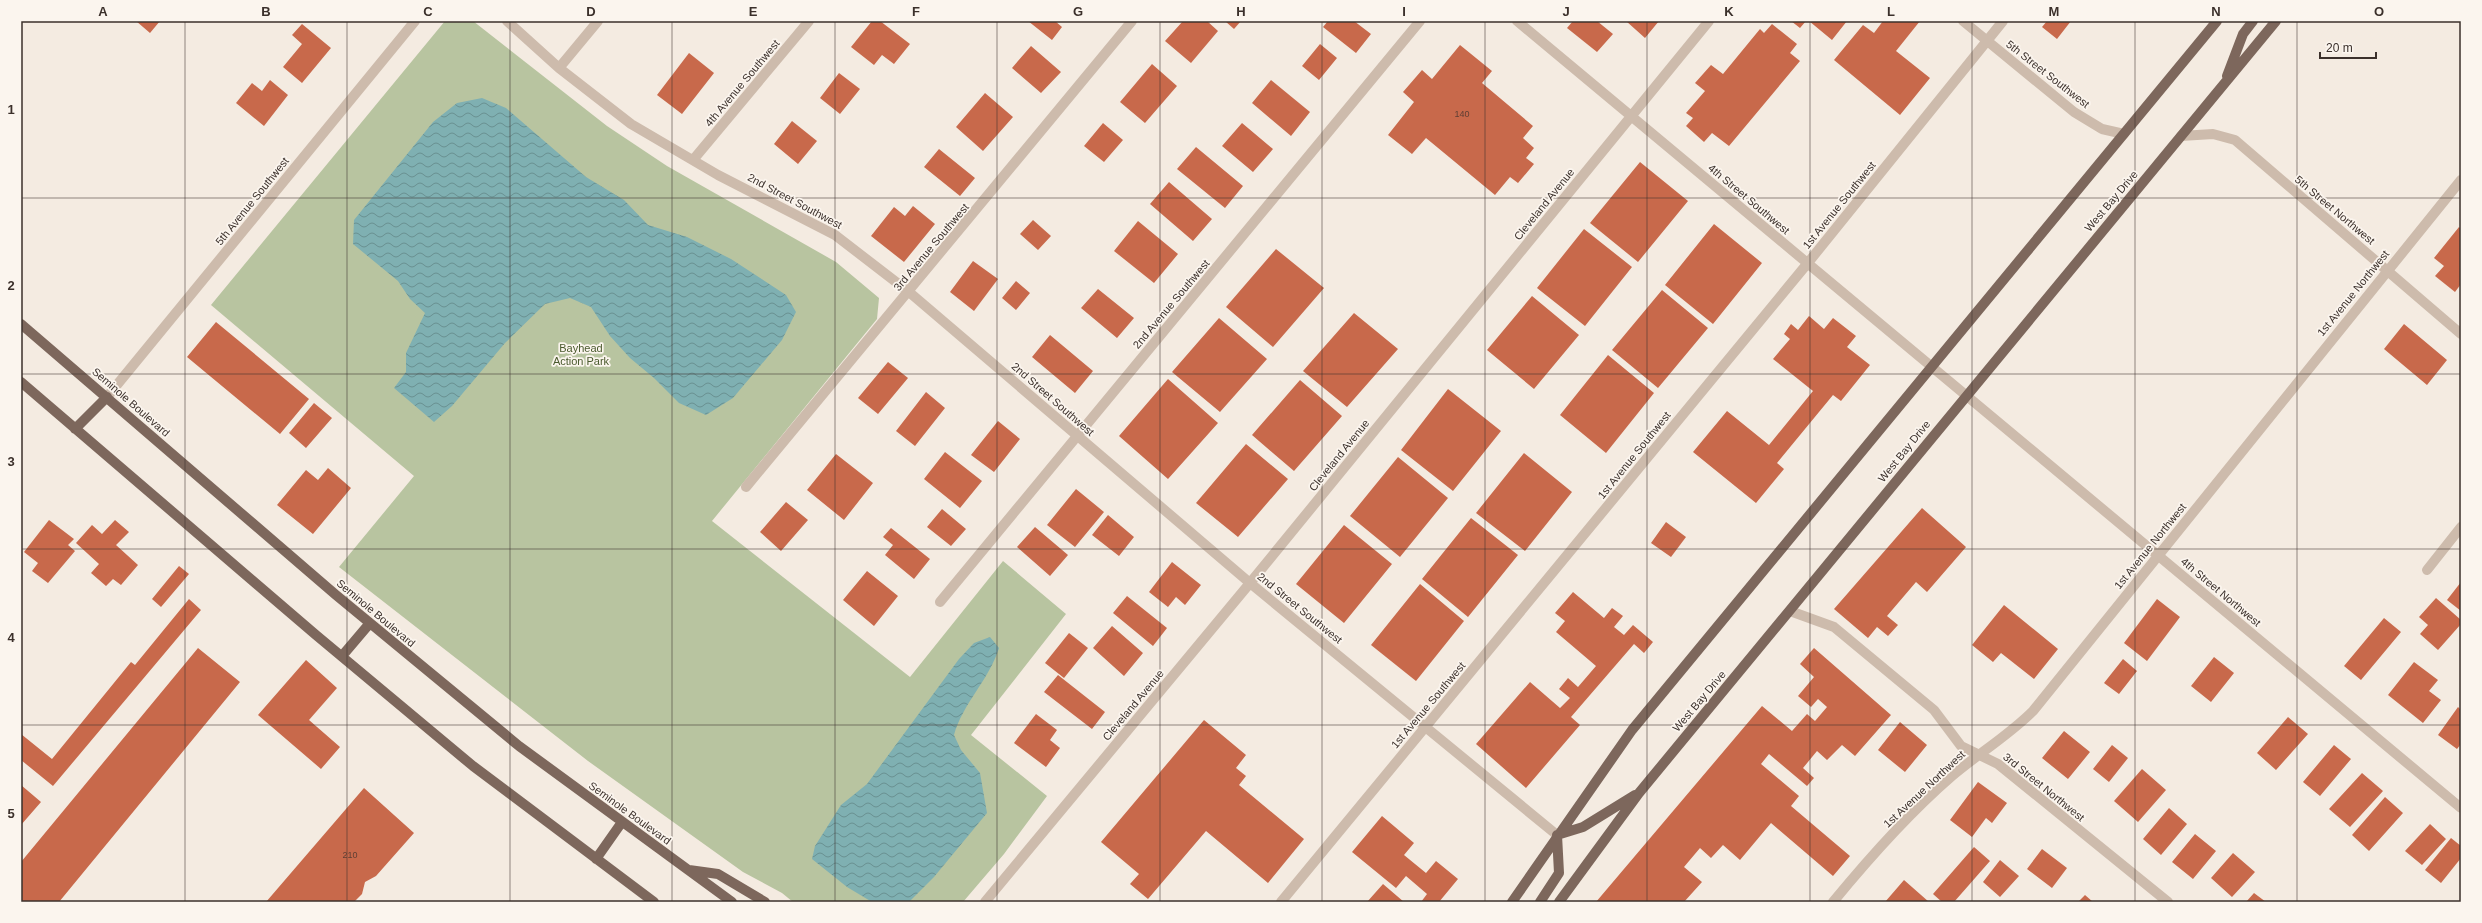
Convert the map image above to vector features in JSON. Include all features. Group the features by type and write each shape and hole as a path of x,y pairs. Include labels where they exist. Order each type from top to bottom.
{"main road":[{"path":"1512,902 1557,835 1632,730 1745,590 1932,368 2217,21"},
{"path":"2224,83 2243,34 2253,21"},
{"name":"West Bay Drive","path":"1559,902 1639,793 2276,21"},
{"name":"Seminole Boulevard","path":"21,324 370,623 519,746 732,902"},
{"path":"21,382 473,766 654,902"},
{"path":"75,428 107,397"},
{"path":"342,656 370,623"},
{"path":"1557,835 1583,827 1639,793"},
{"path":"596,859 622,822"},
{"path":"1540,902 1559,873 1557,835"},
{"path":"687,869 718,874 765,902"}],"street":[{"name":"5th Avenue Southwest","path":"107,397 415,21"},
{"name":"2nd Street Southwest","path":"507,21 560,68 632,124 693,160 835,235 909,292 1250,583 1557,835"},
{"path":"560,68 598,21"},
{"name":"4th Avenue Southwest","path":"693,160 809,21"},
{"name":"3rd Avenue Southwest","path":"746,487 1132,21"},
{"name":"2nd Avenue Southwest","path":"940,602 1420,21"},
{"name":"Cleveland Avenue","path":"985,902 1250,583 1709,21"},
{"name":"5th Street Southwest","path":"1963,21 2074,112 2102,129 2124,134"},
{"name":"1st Avenue Southwest","path":"1281,902 1807,264 2003,21"},
{"name":"4th Street Southwest","path":"1523,23 1807,264 1966,395"},
{"name":"5th Street Northwest","path":"2181,136 2214,134 2235,140 2461,334"},
{"name":"1st Avenue Northwest","path":"1833,902 1871,855 1911,815 1952,776 2012,732 2033,711 2461,180"},
{"name":"4th Street Northwest","path":"1966,395 2461,808"},
{"path":"2427,570 2461,527"},
{"name":"3rd Street Northwest","path":"1790,611 1834,627 1934,710 1962,746 1998,764 2168,902"}],"green space":[{"name":"Bayhead Action Park","path":"445,21 473,21 607,126 667,166 836,262 879,298 877,319 712,521 910,677 1003,561 1066,614 971,735 1047,796 1004,854 963,902 793,902 782,893 743,872 588,761 339,567 414,476 211,305"}],"water":[{"path":"482,98 506,108 586,177 624,200 648,225 687,237 731,259 786,295 796,312 782,340 733,398 706,415 679,403 654,378 630,358 610,336 591,307 570,298 545,304 505,343 452,406 434,422 394,388 406,372 406,353 425,313 410,299 398,281 353,244 354,220 433,122 457,103"},
{"path":"990,637 999,648 995,660 963,712 954,735 961,750 980,773 987,813 934,877 909,902 872,902 847,887 812,859 815,846 841,805 867,784 959,659 974,643"}],"building":[{"path":"136,21 160,21 150,33"},
{"path":"872,21 880,21 910,44 894,64 882,55 874,65 851,47"},
{"path":"1028,21 1055,21 1062,27 1052,40"},
{"path":"1183,21 1207,21 1218,31 1191,63 1165,41"},
{"path":"1225,21 1241,21 1234,29"},
{"path":"1328,21 1354,21 1371,34 1356,53 1323,27"},
{"path":"1573,21 1597,21 1613,34 1597,52 1567,28"},
{"path":"1626,21 1659,21 1645,38"},
{"path":"1791,21 1806,21 1800,28"},
{"path":"1809,21 1847,21 1832,40"},
{"path":"1883,21 1920,21 1896,51 1930,78 1900,115 1834,60 1863,25 1874,33"},
{"path":"2047,21 2071,21 2057,39 2042,27"},
{"path":"302,24 331,48 302,83 283,67 302,44 292,35"},
{"path":"1772,24 1797,44 1790,53 1800,61 1729,146 1712,133 1704,142 1686,126 1693,118 1686,113 1705,91 1695,83 1711,65 1723,74 1760,29 1764,33"},
{"path":"1320,44 1337,58 1319,80 1302,66"},
{"path":"1460,45 1492,71 1482,83 1533,126 1523,138 1534,148 1526,158 1534,164 1518,183 1510,177 1495,195 1426,138 1412,154 1388,135 1414,102 1403,92 1422,70 1432,79"},
{"path":"1031,46 1061,72 1041,93 1012,68"},
{"path":"689,53 714,73 682,114 657,95"},
{"path":"1152,64 1177,86 1145,123 1120,102"},
{"path":"839,73 860,89 840,114 820,98"},
{"path":"270,80 288,95 264,126 236,103 252,83 262,91"},
{"path":"1271,80 1310,112 1291,136 1252,103"},
{"path":"985,93 1013,117 983,151 956,127"},
{"path":"792,121 817,141 798,164 774,144"},
{"path":"1103,123 1123,140 1104,162 1084,146"},
{"path":"1242,123 1273,149 1253,172 1222,146"},
{"path":"1196,147 1243,186 1225,208 1177,169"},
{"path":"939,149 975,178 960,196 924,167"},
{"path":"1640,162 1688,201 1638,262 1590,223"},
{"path":"1169,182 1212,219 1193,241 1150,204"},
{"path":"913,206 935,224 904,262 871,236 894,207 905,216"},
{"path":"1033,220 1051,236 1038,250 1020,234"},
{"path":"1138,221 1178,254 1154,283 1114,251"},
{"path":"1714,224 1762,263 1713,324 1665,285"},
{"path":"2459,227 2461,229 2461,284 2455,292 2435,276 2444,266 2434,258"},
{"path":"1584,229 1632,267 1585,326 1537,288"},
{"path":"1276,249 1324,288 1273,347 1226,307"},
{"path":"973,261 998,279 974,311 950,292"},
{"path":"1016,281 1030,293 1016,310 1002,298"},
{"path":"1098,289 1134,318 1117,338 1081,308"},
{"path":"1662,290 1708,328 1658,388 1612,350"},
{"path":"1532,296 1579,335 1534,389 1487,350"},
{"path":"1354,313 1398,349 1347,407 1303,371"},
{"path":"1809,316 1824,329 1833,318 1856,336 1847,347 1870,365 1841,401 1833,395 1777,463 1784,469 1756,503 1693,452 1727,411 1769,445 1813,391 1773,359 1790,339 1784,334 1791,324 1798,330"},
{"path":"1219,318 1267,359 1220,412 1172,372"},
{"path":"216,322 309,399 280,434 187,357"},
{"path":"2404,324 2447,360 2427,385 2384,349"},
{"path":"1050,335 1093,371 1075,393 1032,357"},
{"path":"1608,355 1654,393 1606,453 1560,415"},
{"path":"888,362 908,378 878,414 858,398"},
{"path":"1168,379 1218,423 1168,479 1119,436"},
{"path":"1300,380 1342,416 1294,471 1252,435"},
{"path":"1448,389 1501,431 1453,491 1401,450"},
{"path":"926,392 945,408 915,446 896,431"},
{"path":"314,403 332,418 306,448 289,433"},
{"path":"998,421 1020,439 994,472 971,455"},
{"path":"1246,444 1288,479 1238,537 1196,503"},
{"path":"945,452 982,481 960,508 924,479"},
{"path":"1524,453 1572,492 1525,551 1476,513"},
{"path":"836,454 873,483 844,520 807,490"},
{"path":"1398,457 1448,498 1400,557 1350,516"},
{"path":"328,468 351,488 313,534 277,505 306,470 318,480"},
{"path":"1076,489 1104,512 1075,547 1047,525"},
{"path":"786,502 808,520 781,551 760,532"},
{"path":"1922,508 1966,547 1927,592 1916,582 1887,616 1898,625 1888,636 1877,627 1868,638 1834,609"},
{"path":"942,509 966,529 951,546 927,527"},
{"path":"1108,515 1134,537 1119,556 1092,535"},
{"path":"1471,518 1518,555 1468,617 1422,579"},
{"path":"49,520 74,539 68,545 75,551 48,583 32,571 38,563 24,552"},
{"path":"115,520 129,532 116,545 138,565 121,585 113,579 106,586 91,573 99,564 76,543 92,525 102,534"},
{"path":"1666,522 1686,537 1671,557 1651,543"},
{"path":"1344,525 1392,564 1344,623 1296,584"},
{"path":"1035,527 1068,555 1050,576 1017,547"},
{"path":"891,528 930,559 914,579 885,555 893,545 883,537"},
{"path":"1172,562 1201,585 1185,605 1176,597 1168,607 1149,592"},
{"path":"179,566 189,574 161,607 152,599"},
{"path":"867,571 898,596 874,626 843,600"},
{"path":"2461,582 2461,611 2447,600"},
{"path":"1420,584 1464,621 1416,681 1371,645"},
{"path":"1573,592 1604,618 1612,608 1623,616 1614,627 1624,635 1633,625 1653,642 1644,653 1634,644 1571,717 1580,725 1526,788 1476,744 1530,682 1560,708 1570,698 1559,689 1568,678 1578,687 1596,666 1556,632 1565,621 1555,613"},
{"path":"1127,596 1167,628 1153,646 1113,613"},
{"path":"2436,598 2461,620 2461,624 2438,650 2420,634 2428,625 2419,617"},
{"path":"189,599 201,610 53,786 21,760 21,734 52,759 131,662 135,665"},
{"path":"2157,599 2180,617 2147,661 2124,643"},
{"path":"2004,605 2058,649 2034,679 2001,653 1993,662 1972,645"},
{"path":"2384,618 2401,632 2361,680 2344,666"},
{"path":"1112,626 1143,653 1124,676 1093,648"},
{"path":"1069,633 1088,648 1064,678 1045,663"},
{"path":"198,648 240,682 59,902 21,902 21,862"},
{"path":"1814,648 1891,715 1855,756 1842,745 1827,760 1817,751 1803,768 1814,778 1807,786 1769,754 1761,764 1799,796 1791,806 1850,856 1833,876 1771,823 1740,860 1723,845 1711,858 1700,848 1684,867 1702,882 1684,902 1596,902 1762,706 1792,731 1807,714 1815,721 1827,707 1818,699 1811,707 1798,696 1814,677 1800,664"},
{"path":"2214,657 2234,673 2211,702 2191,686"},
{"path":"2123,659 2137,671 2119,694 2104,683"},
{"path":"306,660 337,688 309,720 340,747 321,769 258,715"},
{"path":"2414,662 2438,680 2429,691 2441,700 2423,723 2388,695"},
{"path":"1058,675 1105,712 1092,729 1044,692"},
{"path":"2458,707 2461,710 2461,744 2457,749 2438,735"},
{"path":"1036,714 1057,730 1050,740 1060,748 1046,767 1014,743"},
{"path":"2288,717 2308,734 2276,770 2257,753"},
{"path":"1204,720 1246,755 1236,768 1246,776 1239,785 1304,839 1268,883 1206,831 1148,899 1130,884 1139,874 1101,842"},
{"path":"1900,722 1927,745 1905,772 1878,750"},
{"path":"2064,731 2090,752 2068,779 2042,758"},
{"path":"2112,745 2128,758 2109,782 2093,769"},
{"path":"2334,745 2351,759 2320,796 2303,782"},
{"path":"2142,769 2166,790 2138,822 2114,801"},
{"path":"2362,773 2383,791 2350,827 2329,809"},
{"path":"1978,782 2007,803 1992,823 1986,818 1972,837 1950,820"},
{"path":"21,785 41,802 21,825"},
{"path":"364,788 414,833 376,876 365,882 362,894 354,902 266,902"},
{"path":"2385,797 2403,813 2369,851 2352,835"},
{"path":"2169,808 2187,824 2161,855 2143,839"},
{"path":"1382,816 1414,843 1404,855 1426,873 1436,861 1458,879 1439,902 1421,902 1427,894 1406,876 1396,888 1352,852"},
{"path":"2430,824 2446,839 2422,865 2405,851"},
{"path":"2195,834 2216,851 2193,879 2172,862"},
{"path":"2451,838 2461,846 2461,858 2441,883 2425,870"},
{"path":"1974,847 1990,861 1954,902 1942,902 1933,894"},
{"path":"2042,849 2067,868 2052,888 2027,869"},
{"path":"2233,853 2255,872 2232,897 2211,878"},
{"path":"2000,860 2019,876 2000,897 1983,882"},
{"path":"1904,880 1929,902 1885,902"},
{"path":"1383,884 1404,902 1367,902"},
{"path":"2254,893 2266,902 2246,902"},
{"path":"2085,895 2093,902 2078,902"}]}
